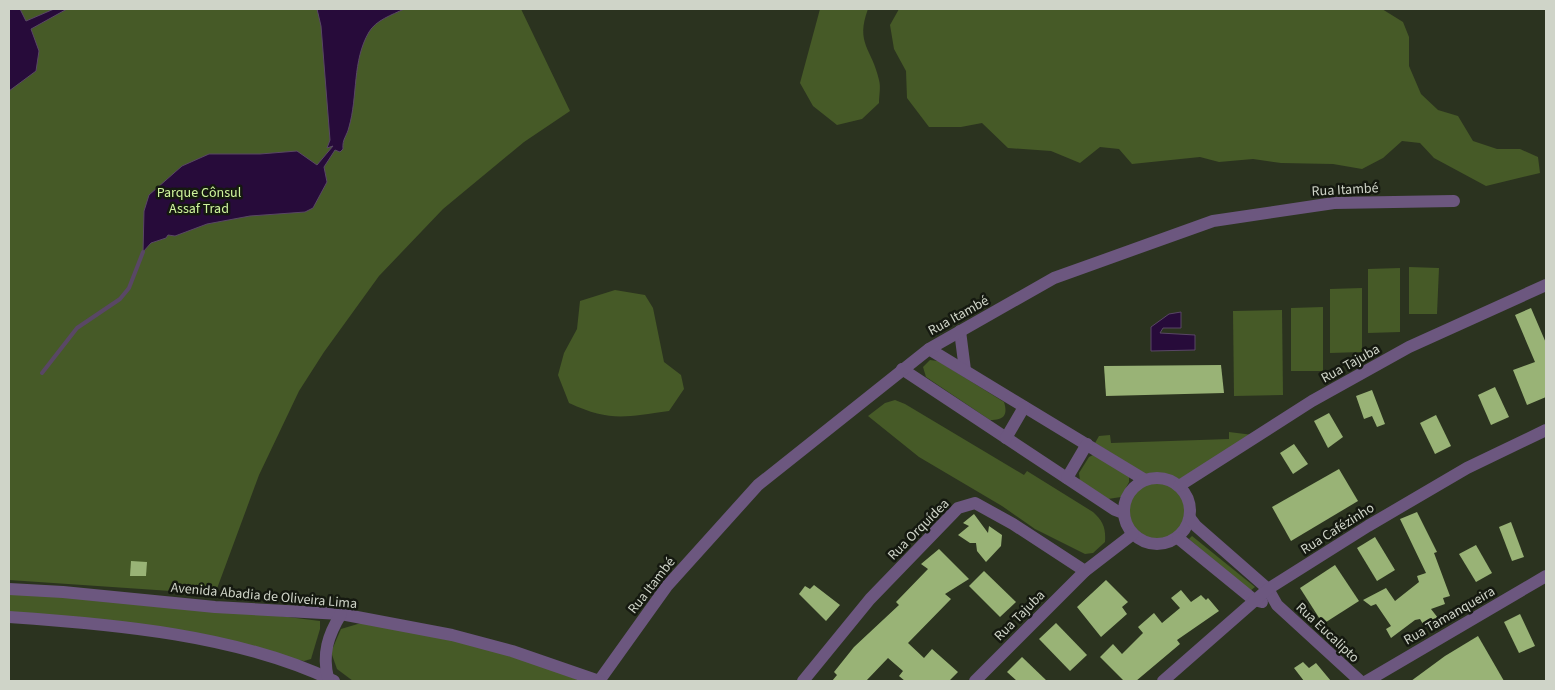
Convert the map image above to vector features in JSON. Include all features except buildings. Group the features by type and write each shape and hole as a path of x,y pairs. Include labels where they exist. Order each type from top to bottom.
{"street":[{"name":"Rua Itambé","path":"599,681 667,586 758,485 929,349 1054,278 1214,221 1334,202 1454,201"},
{"name":"Rua Tajuba","path":"1179,486 1312,402 1409,347 1546,285"},
{"path":"960,331 965,370"},
{"path":"929,349 1145,480"},
{"path":"902,369 1115,510 1123,513"},
{"path":"1006,438 1024,407"},
{"name":"Rua Cafézinho","path":"1163,681 1268,589 1368,526 1467,468 1546,430"},
{"path":"1067,478 1087,444"},
{"path":"1163,478 1179,486 1187,495 1190,506 1188,525 1178,538 1160,545 1140,541 1128,528 1123,513 1129,493 1145,480 1163,478"},
{"name":"Rua Orquídea","path":"803,681 870,599 958,508 975,503 1013,524 1084,571"},
{"name":"Rua Eucalipto","path":"1190,518 1196,526 1268,589 1277,605 1360,681"},
{"name":"Rua Tajuba","path":"975,681 1084,571 1133,534"},
{"path":"1178,538 1254,600"},
{"name":"Rua Tamanqueira","path":"1367,681 1546,576"},
{"name":"Avenida Abadia de Oliveira Lima","path":"9,588 215,608 340,614 452,635 503,649 599,681"},
{"name":"Rua Eucalipto","path":"1254,600 1277,605"},
{"path":"331,680 324,664 326,646 340,614"},
{"path":"9,617 104,625 201,640 270,657 331,680"}],"green space":[{"name":"Parque Cônsul Assaf Trad","path":"9,9 521,9 570,111 524,142 443,209 379,276 324,352 299,391 259,475 215,594 9,580"},
{"path":"820,9 868,9 864,21 864,38 876,69 880,91 879,103 862,119 837,125 813,106 800,83"},
{"path":"899,9 1382,9 1403,22 1409,37 1409,66 1421,94 1438,110 1458,116 1473,141 1497,149 1520,149 1538,157 1540,173 1486,186 1434,158 1420,143 1402,141 1383,158 1362,169 1333,164 1281,163 1253,159 1219,162 1200,157 1132,164 1119,149 1100,147 1080,163 1051,151 1008,148 982,123 961,127 929,127 907,98 906,71 894,49 890,25"},
{"path":"1409,267 1439,268 1437,314 1409,314"},
{"path":"1400,268 1400,332 1368,333 1368,269"},
{"path":"1362,288 1362,352 1330,353 1330,289"},
{"path":"615,290 645,295 653,308 664,362 681,375 684,389 669,411 618,416 596,413 569,403 558,375 564,353 577,329 580,301"},
{"path":"1323,307 1323,371 1291,371 1291,308"},
{"path":"1282,310 1283,395 1234,396 1233,311"},
{"path":"930,360 938,361 1004,402 1004,416 999,419 990,420 926,377 923,367"},
{"path":"895,400 905,404 1024,475 1027,471 1093,512 1103,525 1105,542 1093,553 1085,554 1035,529 1002,506 919,457 868,416 885,403"},
{"path":"1229,432 1253,435 1178,480 1167,474 1145,474 1095,443 1099,436 1110,435 1111,443 1229,439"},
{"path":"1093,455 1129,475 1129,482 1121,497 1108,499 1080,481 1079,473 1089,457"},
{"path":"1157,482 1168,484 1181,495 1186,511 1184,522 1173,535 1157,540 1146,538 1133,527 1128,511 1130,500 1141,487"},
{"path":"1192,536 1255,587 1250,591 1189,539"},
{"path":"9,590 215,608 320,621 320,629 311,659 304,661 9,612"},
{"path":"361,623 451,637 591,681 353,681 337,669 331,652 341,629"}],"shaded area":[{"path":"9,9 20,9 26,21 54,9 67,9 31,29 39,51 36,71 9,91"},
{"path":"317,9 404,9 385,18 369,32 360,55 352,115 343,143 343,149 340,152 335,150 324,167 327,182 313,208 305,212 250,216 207,224 175,236 168,235 166,238 151,243 143,252 144,211 149,195 182,166 209,154 260,154 297,151 317,165 333,146 327,148 330,140 321,26"},
{"path":"1181,312 1181,328 1163,328 1160,333 1195,335 1195,350 1151,351 1151,327 1169,314"}],"waterway":[{"path":"42,373 77,328 120,299 129,288 143,252"}]}
